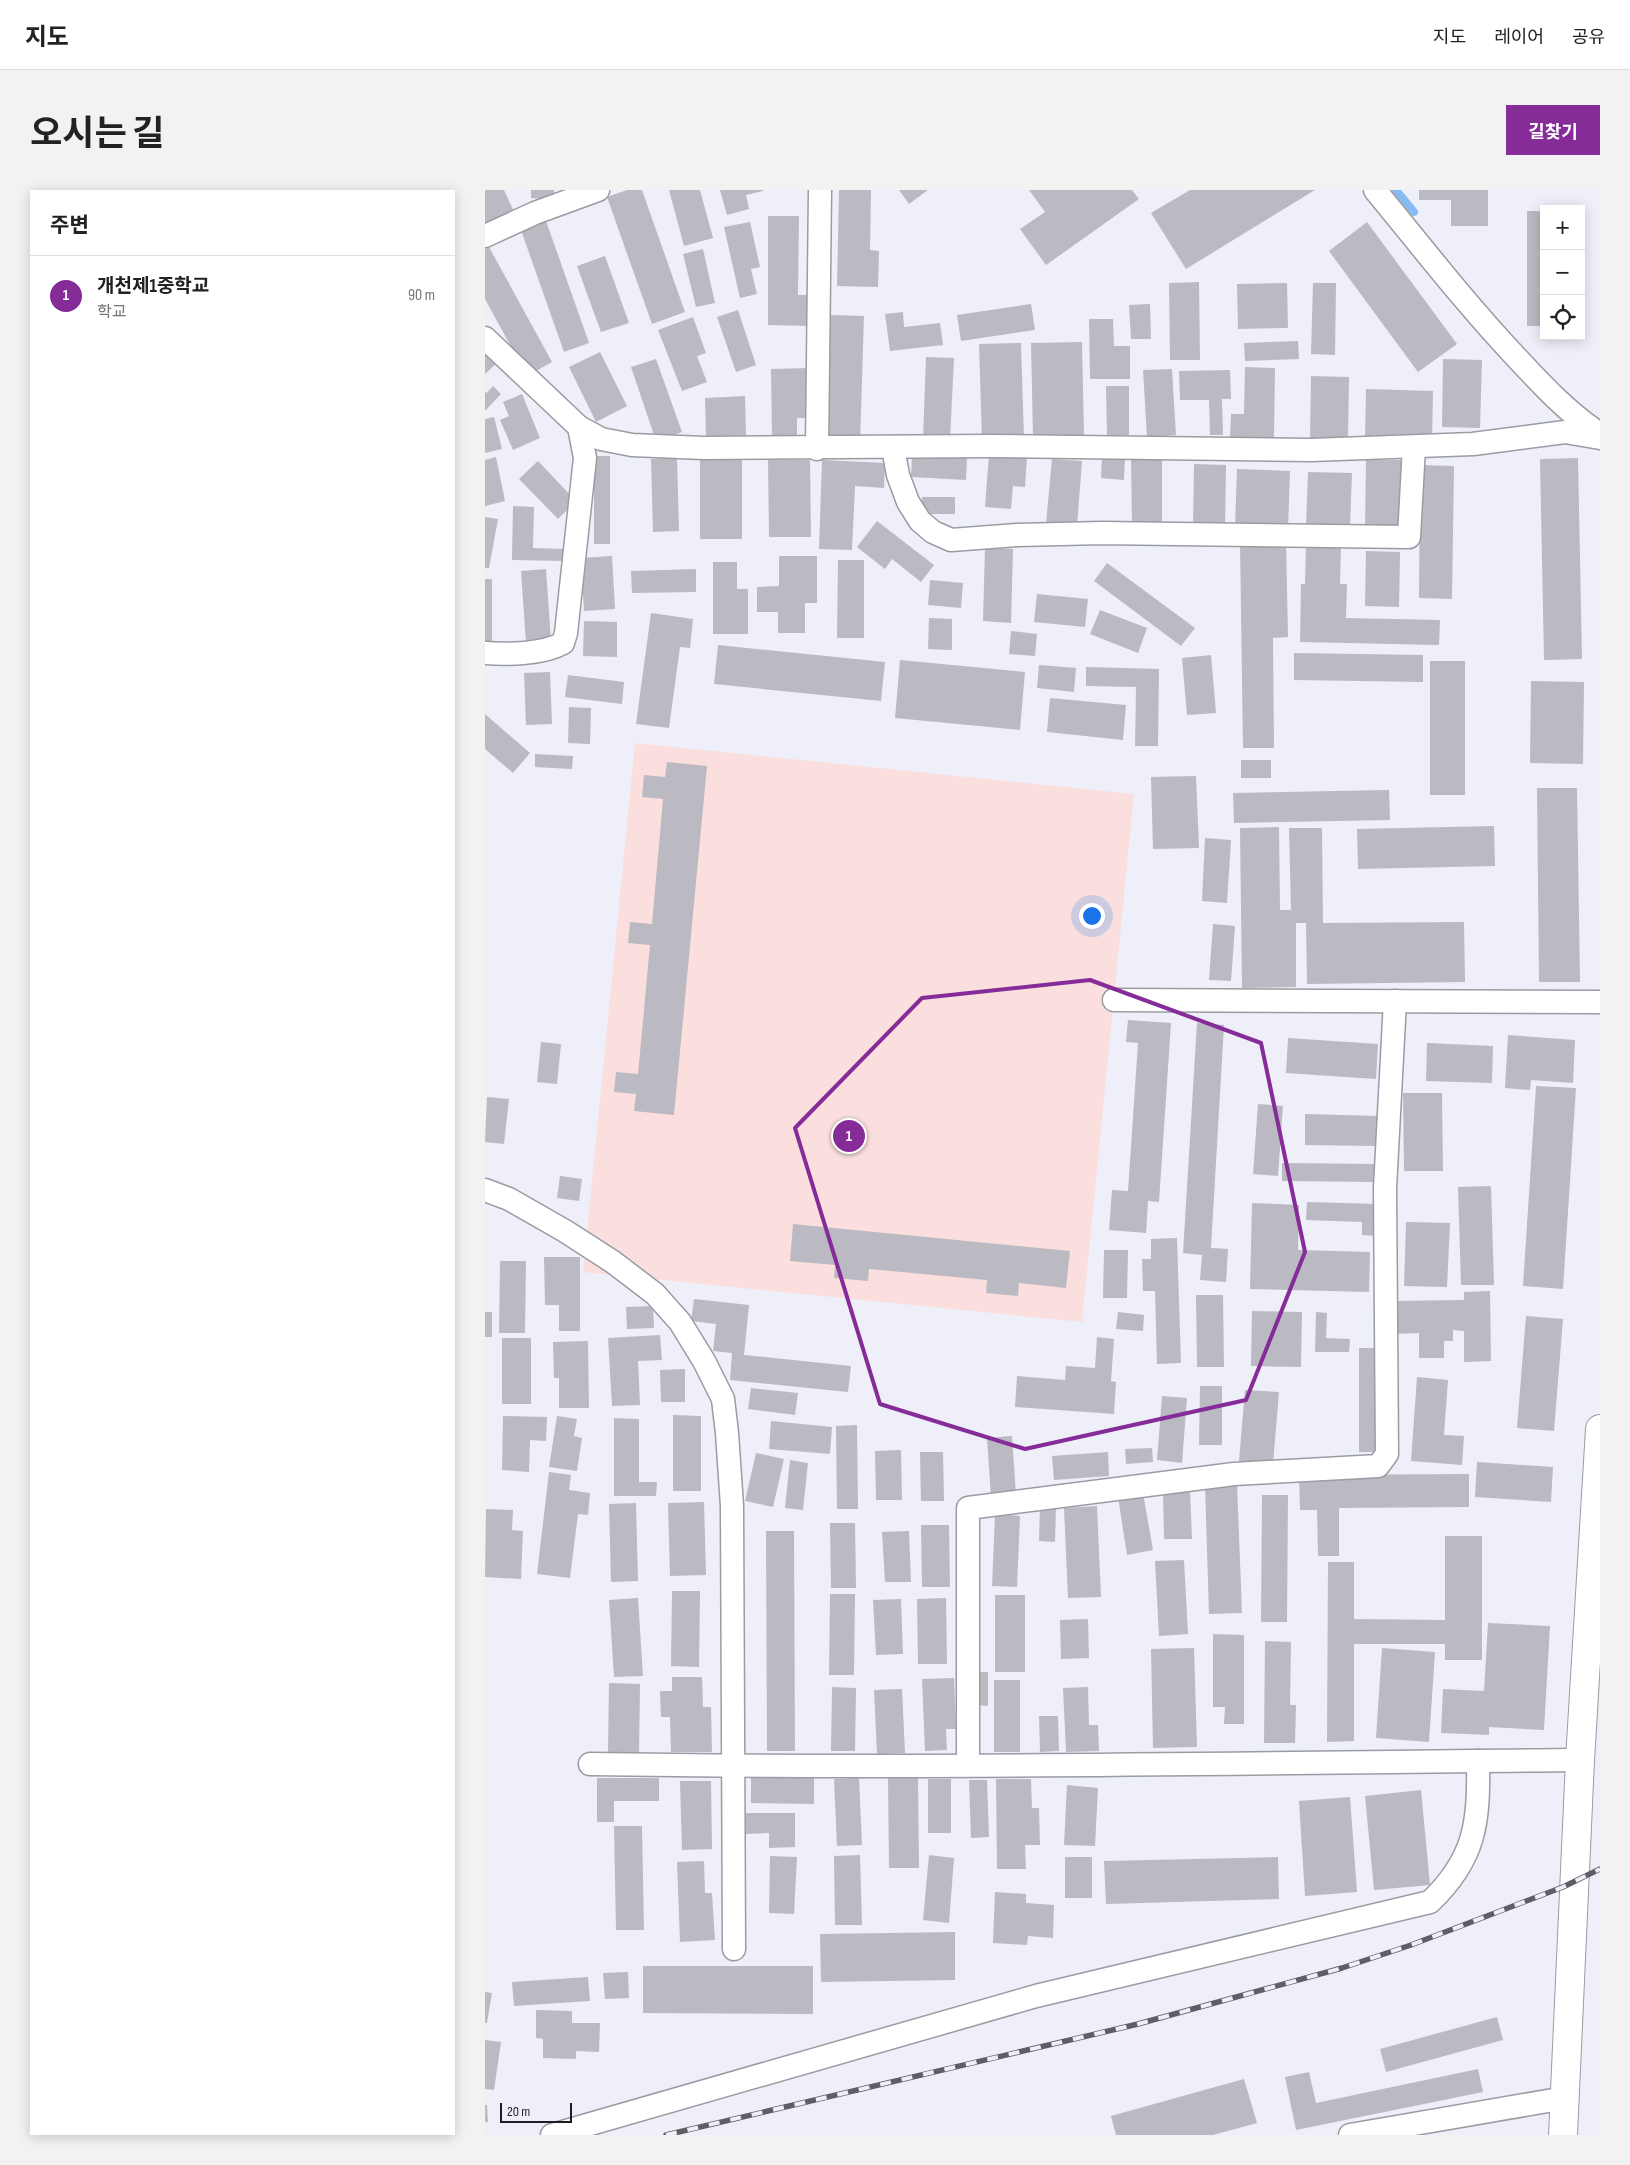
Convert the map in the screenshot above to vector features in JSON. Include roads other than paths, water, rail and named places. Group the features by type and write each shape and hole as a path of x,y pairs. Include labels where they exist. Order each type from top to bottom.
{"main road":[{"path":"1563,2135 1580,1760 1600,1429"}],"street":[{"path":"485,236 535,214 598,190"},
{"path":"817,449 820,190"},
{"path":"1375,190 1484,323 1571,413 1600,436"},
{"path":"485,338 579,428 601,439 663,448 817,449 991,446 1311,450 1473,444 1565,432 1600,436"},
{"path":"485,654 553,649 563,643 566,633 585,458 579,428"},
{"path":"893,448 898,475 908,502 920,521 933,532 951,540 968,540 1017,535 1102,533 1409,537 1414,446"},
{"path":"1114,1000 1600,1002"},
{"path":"968,1765 968,1508 1234,1474 1377,1466 1387,1454 1385,1188 1395,1001"},
{"path":"485,1190 509,1199 565,1231 613,1262 655,1294 680,1322 704,1361 723,1400 732,1506 734,1948"},
{"path":"590,1764 732,1766 1580,1760"},
{"path":"552,2135 1036,1996 1430,1902 1446,1887 1467,1854 1472,1839 1479,1801 1478,1761"},
{"path":"1350,2135 1565,2098"}],"waterway":[{"path":"1396,190 1414,212"}],"railway":[{"path":"666,2135 1138,2024 1342,1968 1411,1945 1563,1887 1600,1869"}],"place":[{"name":"개천제1중학교","path":"849,1136"}]}
